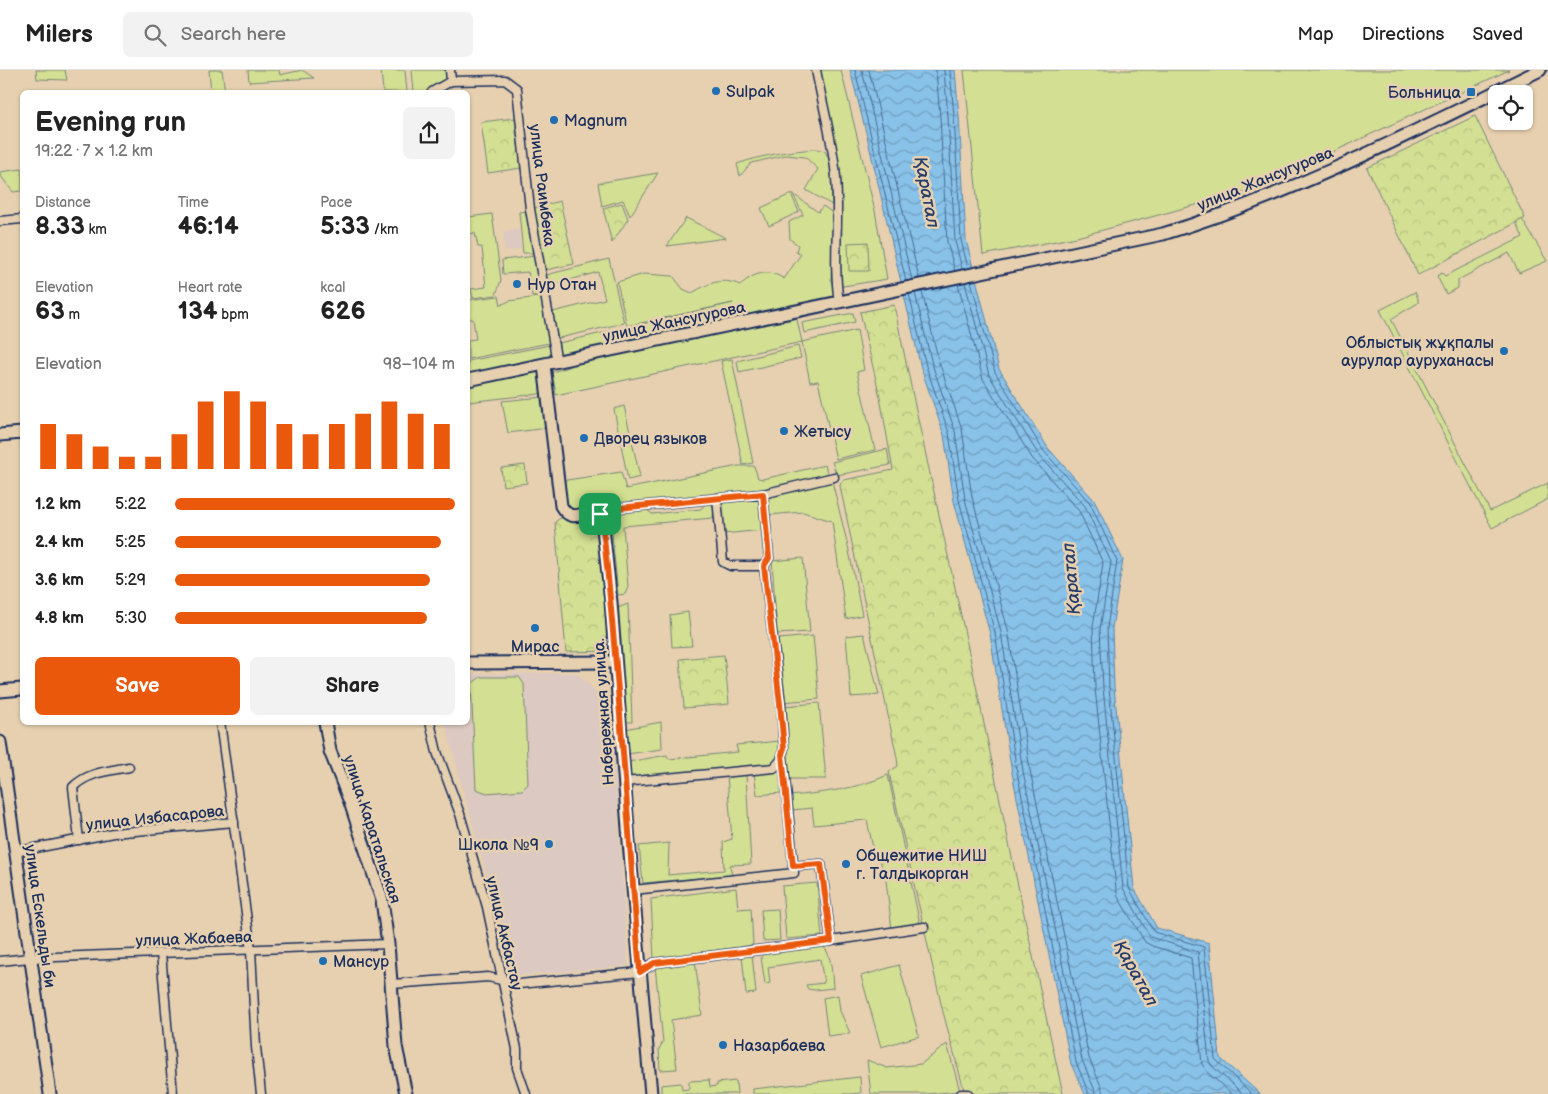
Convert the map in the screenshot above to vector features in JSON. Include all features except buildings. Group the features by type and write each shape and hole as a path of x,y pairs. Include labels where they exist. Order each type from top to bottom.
{"street":[{"path":"436,90 452,82 450,70"},
{"path":"816,70 835,168 838,209 837,287 839,302"},
{"name":"улица Жансугурова","path":"470,380 557,363 1163,234 1211,219 1334,169 1540,70"},
{"name":"улица Раимбека","path":"452,82 505,80 517,89 530,209 557,363"},
{"path":"0,221 20,218"},
{"path":"544,365 561,506 566,514 573,516 594,512 600,514 608,509 763,494 834,477"},
{"path":"0,435 20,433"},
{"path":"624,782 774,768 781,760 784,748 764,566 769,558 763,494"},
{"path":"717,498 723,562 731,566 764,566"},
{"name":"Набережная улица.","path":"600,514 611,602 624,782 651,1094"},
{"path":"470,663 615,662"},
{"path":"0,691 20,689"},
{"name":"улица Избасарова","path":"220,725 251,950 256,1047 261,1094"},
{"name":"улица Каратальская","path":"326,725 330,751 350,802 382,900 392,984 396,1046 406,1094"},
{"name":"улица Акбастау","path":"431,725 437,752 460,814 487,907 517,1049 517,1068 526,1094"},
{"name":"улица Ескельды би","path":"0,742 50,1094"},
{"path":"633,890 794,873 782,754"},
{"name":"улица Избасарова","path":"79,840 74,787 81,779 89,775 129,767"},
{"name":"улица Избасарова","path":"15,852 113,833 234,822"},
{"path":"793,866 821,864 831,941"},
{"path":"392,984 488,977 519,984 640,972 654,963 831,941 924,927"},
{"name":"улица Жабаева","path":"0,962 30,958 388,944"},
{"path":"161,953 173,1094"},
{"path":"961,1094 968,1094"}],"shaded area":[{"path":"519,230 521,249 505,251 503,231"},
{"name":"Школа №9","path":"576,673 611,705 628,966 514,976 446,725 470,725 470,674"}],"green space":[{"path":"36,70 65,70 67,80 37,79"},
{"path":"209,70 222,70 225,90 211,90"},
{"path":"248,70 279,70 280,75 302,70 314,78 249,82"},
{"path":"381,70 405,70 407,90 383,90"},
{"path":"412,70 447,70 449,80 432,90 414,90"},
{"path":"816,70 841,70 875,211 887,279 837,287 836,181"},
{"path":"964,70 1509,70 1251,190 1077,237 983,255"},
{"path":"1475,116 1525,218 1418,275 1367,168"},
{"path":"515,118 521,168 488,173 481,122"},
{"path":"816,149 825,151 831,164 832,205 806,190 818,169 805,157 786,155 751,163 740,176 737,164 776,154"},
{"path":"20,169 20,191 13,192 0,175 0,172"},
{"path":"658,173 630,216 623,200 602,206 598,183"},
{"path":"791,194 799,212 769,226 761,208"},
{"path":"793,194 818,212 823,206 834,214 831,280 837,299 470,378 470,361 550,345 733,303 627,326 617,282 644,274 673,276 683,289 692,293 704,286 721,281 740,285 761,273 772,274 784,279 801,254 796,251 798,245 790,239 789,222 803,215"},
{"path":"560,201 574,264 541,271 530,209"},
{"path":"622,203 628,219 612,243 603,208"},
{"path":"527,211 534,253 523,253 519,212"},
{"path":"492,214 501,280 496,295 473,298 471,289 486,287 482,247 478,247 475,233 470,234 470,217"},
{"path":"686,218 726,238 667,246"},
{"path":"1522,219 1547,261 1519,273 1509,253 1458,280 1458,288 1446,294 1437,276 1442,273 1445,276 1523,237 1517,225 1517,222"},
{"path":"868,242 869,271 849,271 848,243"},
{"path":"536,256 544,295 532,296 528,272 503,274 502,260"},
{"path":"609,259 624,323 555,339 553,312 605,299 598,272 549,286 546,275"},
{"path":"1415,292 1418,303 1391,319 1490,511 1548,483 1548,499 1492,528 1380,310"},
{"path":"499,296 501,305 509,301 545,296 554,342 470,359 470,340 476,339 473,319 470,319 470,300"},
{"path":"894,305 1063,1094 965,1094 942,1008 889,772 898,766 897,758 840,486 844,480 893,470 880,397 860,312"},
{"path":"795,311 802,342 556,395 552,372 642,344"},
{"path":"853,313 855,322 804,333 802,323"},
{"path":"857,330 864,370 857,372 875,450 836,459 818,381 810,382 802,342"},
{"path":"798,346 801,358 739,372 737,361"},
{"path":"732,359 753,463 743,465 721,361"},
{"path":"544,365 547,393 470,402 470,383"},
{"path":"543,397 547,428 508,433 502,401"},
{"path":"624,406 640,477 628,480 614,409"},
{"path":"887,449 890,465 837,475 832,462"},
{"path":"525,465 527,483 503,486 501,468"},
{"path":"825,465 828,476 763,489 568,510 560,481 621,472 626,489 738,466 754,466 758,478 763,479"},
{"path":"832,481 862,615 846,619 832,521 803,512 768,515 768,497"},
{"path":"760,497 763,530 723,534 720,501"},
{"path":"708,501 712,502 714,507 713,518 623,526 628,587 625,594 618,595 610,513 646,509 652,514 701,509"},
{"path":"566,514 600,514 607,562 609,651 566,652 555,522"},
{"path":"803,558 810,632 777,634 772,561"},
{"path":"628,604 632,722 624,722 615,609"},
{"path":"688,612 692,646 672,647 670,615"},
{"path":"864,634 879,695 851,697 846,636"},
{"path":"813,636 819,699 782,702 778,639"},
{"path":"724,655 729,704 684,708 680,659"},
{"path":"481,677 519,677 524,684 528,784 522,790 487,793 476,789 471,684"},
{"path":"819,703 826,779 788,779 784,706"},
{"path":"661,722 662,749 627,754 625,729"},
{"path":"781,741 778,757 771,766 629,780 628,762 667,755 669,759 738,752 736,745"},
{"path":"781,769 781,793 757,795 754,772"},
{"path":"746,775 751,864 730,865 732,875 643,883 639,846 669,843 668,875 724,870 723,842 732,839 727,776"},
{"path":"888,775 920,924 892,930 885,872 873,848 867,820 814,825 812,808 792,810 789,796 852,787"},
{"path":"817,883 822,936 786,939 782,886"},
{"path":"736,888 738,909 751,908 753,945 654,959 651,899"},
{"path":"778,909 780,940 763,941 761,910"},
{"path":"823,946 830,960 833,988 815,990 808,989 806,985 824,983 820,959 768,967 770,983 765,984 761,957 763,954"},
{"path":"752,955 756,993 746,994 742,956"},
{"path":"695,961 702,1015 671,1020 677,1069 660,1070 659,1049 663,1042 655,966"},
{"path":"899,965 919,1036 881,1047 861,976"},
{"path":"838,995 840,1011 850,1033 828,1036 823,998"},
{"path":"947,1044 960,1091 926,1094 871,1094 867,1060 887,1068 921,1064"},
{"path":"860,1077 861,1093 753,1094 753,1089"},
{"path":"709,1080 710,1087 717,1086 717,1083 736,1081 737,1094 661,1094 661,1085 681,1083 682,1090 689,1089 689,1081"}],"water":[{"name":"Қаратал","path":"850,70 955,70 966,240 999,369 1048,448 1094,500 1123,560 1112,628 1114,687 1134,888 1157,928 1209,943 1220,1058 1260,1094 1085,1094 1071,1064 1012,773 990,634 954,501 944,435 921,368"}],"place":[{"name":"Sulpak","path":"716,91"},
{"name":"Больница","path":"1471,92"},
{"name":"Magnum","path":"554,120"},
{"name":"Нур Отан","path":"517,284"},
{"name":"Облыстық жұқпалы аурулар ауруханасы","path":"1504,351"},
{"name":"Жетысу","path":"784,431"},
{"name":"Дворец языков","path":"584,438"},
{"name":"Мирас","path":"535,628"},
{"name":"Школа №9","path":"549,844"},
{"name":"Общежитие НИШ г. Талдыкорган","path":"846,864"},
{"name":"Мансур","path":"323,961"},
{"name":"Назарбаева","path":"723,1045"}],"route":[{"path":"763,494 769,558 764,566 780,704 784,748 782,754 793,866 821,864 831,941 654,963 640,972 611,602 600,514 608,509 763,494"}]}
